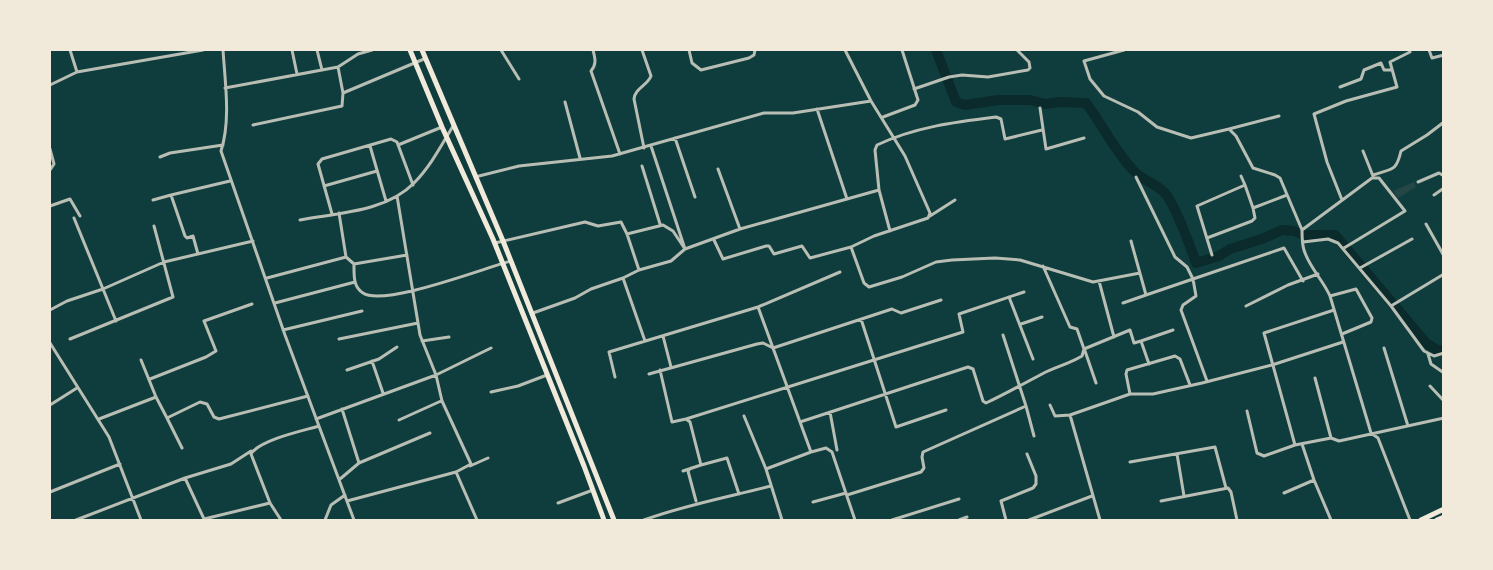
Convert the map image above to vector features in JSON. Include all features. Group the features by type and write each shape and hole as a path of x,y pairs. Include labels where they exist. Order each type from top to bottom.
{"main road":[{"path":"410,50 495,243 604,520"},
{"path":"422,50 503,241 614,520"},
{"path":"1421,520 1443,509"}],"street":[{"path":"70,50 77,72"},
{"path":"50,85 77,72 201,50"},
{"path":"224,50 225,87 221,152 267,278 283,330 354,520"},
{"path":"292,50 297,74"},
{"path":"317,50 322,70"},
{"path":"225,87 338,67 358,54 372,50"},
{"path":"501,50 519,79"},
{"path":"593,50 595,59 591,71 620,154"},
{"path":"642,50 651,76 647,83 636,91 634,99 644,148"},
{"path":"688,50 692,63 701,70 749,58 754,55 755,50"},
{"path":"845,50 871,101 883,117 916,177 930,216"},
{"path":"883,117 917,103 918,100 902,50"},
{"path":"914,89 962,75 988,77 1028,70 1029,62 1017,50"},
{"path":"1124,50 1084,61 1090,79 1104,96 1138,112 1157,127 1187,138 1201,137 1279,116"},
{"path":"1342,200 1327,162 1314,115 1346,101 1397,87 1390,62 1410,52 1409,50"},
{"path":"1429,50 1432,58 1443,55"},
{"path":"343,93 425,58"},
{"path":"1340,87 1361,79 1364,69 1381,63 1384,70 1391,70"},
{"path":"253,125 339,108 344,102 338,67"},
{"path":"475,177 519,166 620,154 764,113 793,113 871,101"},
{"path":"565,102 580,159"},
{"path":"1040,108 1045,147 1048,149 1084,138"},
{"path":"817,109 847,199"},
{"path":"890,231 879,190 875,148 877,144 892,137 932,126 996,117 1001,119 1005,139 1042,130"},
{"path":"1302,231 1374,176 1396,166 1401,151 1443,122"},
{"path":"398,145 442,126"},
{"path":"300,220 377,206 397,196 413,185 428,168 453,126"},
{"path":"1229,129 1236,136 1253,168 1279,177 1302,231 1304,249 1330,296 1371,434 1378,438 1410,520"},
{"path":"675,138 696,198"},
{"path":"332,214 319,161 391,139 397,142 413,185"},
{"path":"160,157 170,153 223,145"},
{"path":"370,146 386,201"},
{"path":"651,146 685,249"},
{"path":"50,149 54,164 50,170"},
{"path":"1345,248 1405,211 1380,179 1374,176 1363,151"},
{"path":"642,166 660,224 673,231 685,249"},
{"path":"718,168 740,229"},
{"path":"324,186 377,171"},
{"path":"1418,182 1439,173 1443,176"},
{"path":"1207,238 1255,220 1241,176"},
{"path":"1136,177 1176,257 1187,267 1193,279 1196,296 1183,305 1181,310 1207,381"},
{"path":"153,200 230,181"},
{"path":"1212,255 1197,208 1198,204 1245,185"},
{"path":"1434,195 1443,188"},
{"path":"531,314 575,298 591,289 623,279 639,270 671,261 685,249 740,229 879,190"},
{"path":"171,195 185,236 187,238 193,236 198,254"},
{"path":"1253,208 1287,195"},
{"path":"397,196 422,341 436,375 442,401 471,462 470,466"},
{"path":"50,206 70,199 80,216"},
{"path":"714,240 723,259 766,246 769,246 774,255 802,246 810,258 851,247 874,236 930,216 955,200"},
{"path":"339,213 346,256 354,264 355,282 361,292 370,297 414,290 511,261"},
{"path":"74,218 116,321"},
{"path":"495,243 585,222 598,226 621,222 639,270"},
{"path":"627,234 660,224"},
{"path":"1426,224 1443,256"},
{"path":"70,339 172,299 174,294 154,226"},
{"path":"1362,267 1412,239"},
{"path":"1302,240 1333,240 1345,248 1393,305 1428,354 1431,364 1443,373"},
{"path":"1131,241 1146,296"},
{"path":"50,310 165,262 253,242"},
{"path":"851,247 864,283 869,287 902,277 936,262 952,260 995,258 1020,260 1088,281 1100,281 1140,273"},
{"path":"1123,303 1284,248 1303,281"},
{"path":"354,264 406,255"},
{"path":"267,278 346,256"},
{"path":"1043,266 1070,327 1077,329 1096,383"},
{"path":"615,376 609,352 758,307 840,273"},
{"path":"1246,306 1288,285 1318,274"},
{"path":"1393,305 1443,274"},
{"path":"623,279 645,341"},
{"path":"1100,281 1114,337"},
{"path":"275,303 355,282"},
{"path":"1330,296 1356,289 1372,318 1371,322 1342,334"},
{"path":"660,370 671,419 675,422 963,332 959,314 1024,292"},
{"path":"1009,297 1033,358"},
{"path":"649,374 758,344 763,343 773,348 892,309 901,313 941,300"},
{"path":"150,379 216,351 204,321 252,304"},
{"path":"758,307 811,452"},
{"path":"1295,445 1264,333 1334,310"},
{"path":"283,330 362,311"},
{"path":"1021,324 1042,317"},
{"path":"861,319 896,427 946,410"},
{"path":"339,339 418,323"},
{"path":"800,422 968,367 973,369 984,402 1019,388 1044,373 1080,357 1084,350 1130,330 1134,343 1173,330"},
{"path":"1003,335 1034,436"},
{"path":"663,336 671,367"},
{"path":"422,341 449,337"},
{"path":"1141,341 1149,364"},
{"path":"1050,405 1055,416 1070,415 1130,394 1153,394 1207,381 1272,365 1343,342"},
{"path":"50,343 99,419 120,464 141,520"},
{"path":"347,370 392,352 398,347"},
{"path":"316,419 436,375 491,348"},
{"path":"1384,348 1408,426"},
{"path":"1428,354 1434,356 1443,353"},
{"path":"1130,394 1127,370 1178,357 1190,385"},
{"path":"141,360 156,397 182,448"},
{"path":"372,361 383,393"},
{"path":"491,392 518,386 547,375"},
{"path":"1315,378 1331,438"},
{"path":"1430,386 1443,401"},
{"path":"50,405 77,388"},
{"path":"167,418 200,402 207,404 213,417 219,419 308,396"},
{"path":"99,419 156,397"},
{"path":"399,420 442,401"},
{"path":"813,502 921,472 925,468 923,452 1026,406"},
{"path":"342,409 359,463"},
{"path":"1247,411 1257,453 1264,456 1295,445 1331,438 1339,441 1443,418"},
{"path":"830,412 837,450"},
{"path":"1070,415 1100,520"},
{"path":"744,416 766,469 782,520"},
{"path":"686,419 690,422 701,465"},
{"path":"76,520 185,478 231,464 255,448 319,426"},
{"path":"340,479 359,463 430,433"},
{"path":"1302,444 1331,520"},
{"path":"1130,462 1215,447 1226,488 1231,492 1237,520"},
{"path":"766,469 811,452 830,449 855,520"},
{"path":"251,451 250,454 270,503 281,520"},
{"path":"1006,520 1001,501 1033,488 1036,484 1036,476 1028,454"},
{"path":"1177,454 1184,496"},
{"path":"347,501 456,472 488,458"},
{"path":"683,471 727,458 739,494"},
{"path":"50,492 120,464"},
{"path":"692,468 688,471 696,501"},
{"path":"456,472 477,520"},
{"path":"185,478 204,519 270,503"},
{"path":"1284,493 1314,480"},
{"path":"644,520 676,508 771,486"},
{"path":"1161,501 1226,488"},
{"path":"558,503 593,490"},
{"path":"325,520 331,505 345,494"},
{"path":"1029,520 1092,496"},
{"path":"892,520 959,499"},
{"path":"960,520 967,517"}],"shaded area":[{"path":"1414,182 1416,187 1398,198 1393,191"}],"waterway":[{"path":"936,50 956,102 965,105 998,100 1030,100 1045,104 1086,103 1127,164 1168,197 1196,263 1282,230 1294,231 1303,235 1335,235 1426,343 1439,351 1444,350"},
{"path":"1435,353 1444,351"}]}
